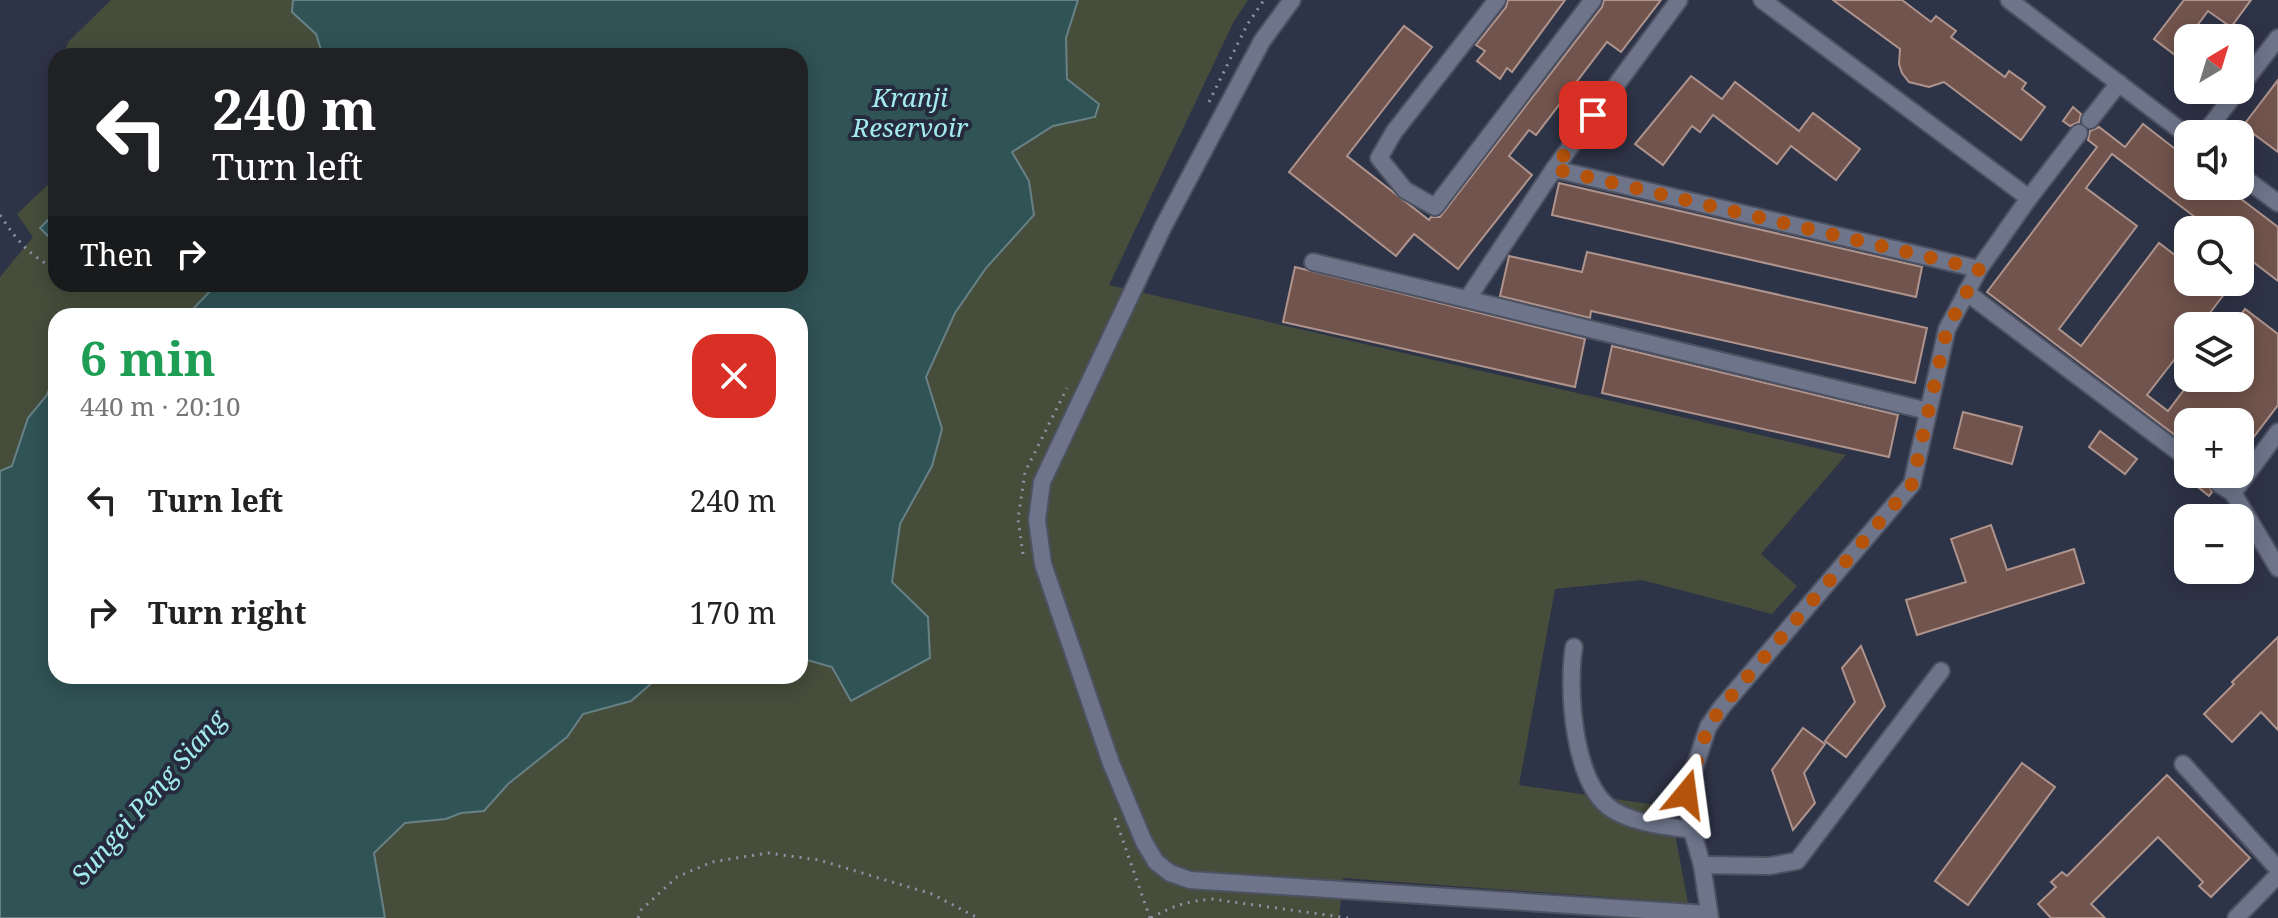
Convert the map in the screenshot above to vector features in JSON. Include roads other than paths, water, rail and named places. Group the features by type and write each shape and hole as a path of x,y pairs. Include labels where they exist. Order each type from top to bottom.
{"street":[{"path":"1292,0 1262,41 1163,227 1042,482 1037,520 1043,564 1111,763 1144,842 1156,862 1170,873 1190,880 1709,916 1702,865 1686,794 1708,727 1912,484 1947,329 1966,292 2029,198 2119,83"},
{"path":"1497,0 1394,132 1379,158 1405,190 1435,207 1593,0"},
{"path":"1468,298 1554,169 1679,0"},
{"path":"1762,0 2029,198"},
{"path":"2009,0 2174,125"},
{"path":"2254,69 2278,38"},
{"path":"2215,120 2227,104"},
{"path":"1554,169 1979,269"},
{"path":"2254,184 2276,199"},
{"path":"1313,262 1928,411"},
{"path":"1966,292 2174,448"},
{"path":"2278,432 2226,488 2278,568"},
{"path":"1574,647 1570,670 1576,732 1580,753 1599,796 1611,809 1627,817 1692,830"},
{"path":"1702,865 1769,866 1797,861 1941,671"},
{"path":"2183,764 2278,872 2236,918"}],"water":[{"name":"Kranji Reservoir","path":"293,0 1078,0 1066,38 1067,79 1099,104 1095,117 1053,126 1012,152 1029,181 1034,215 986,268 955,313 926,377 942,429 932,466 900,524 892,582 928,617 930,658 851,701 832,667 808,660 808,308 194,308 209,292 808,292 808,48 320,48 316,34 292,12"},
{"path":"48,220 48,236 40,228"},
{"name":"Sungei Peng Siang","path":"48,392 48,684 651,684 631,701 583,714 567,737 508,784 484,811 405,823 374,853 385,918 0,918 0,471 12,466 28,418"}]}
